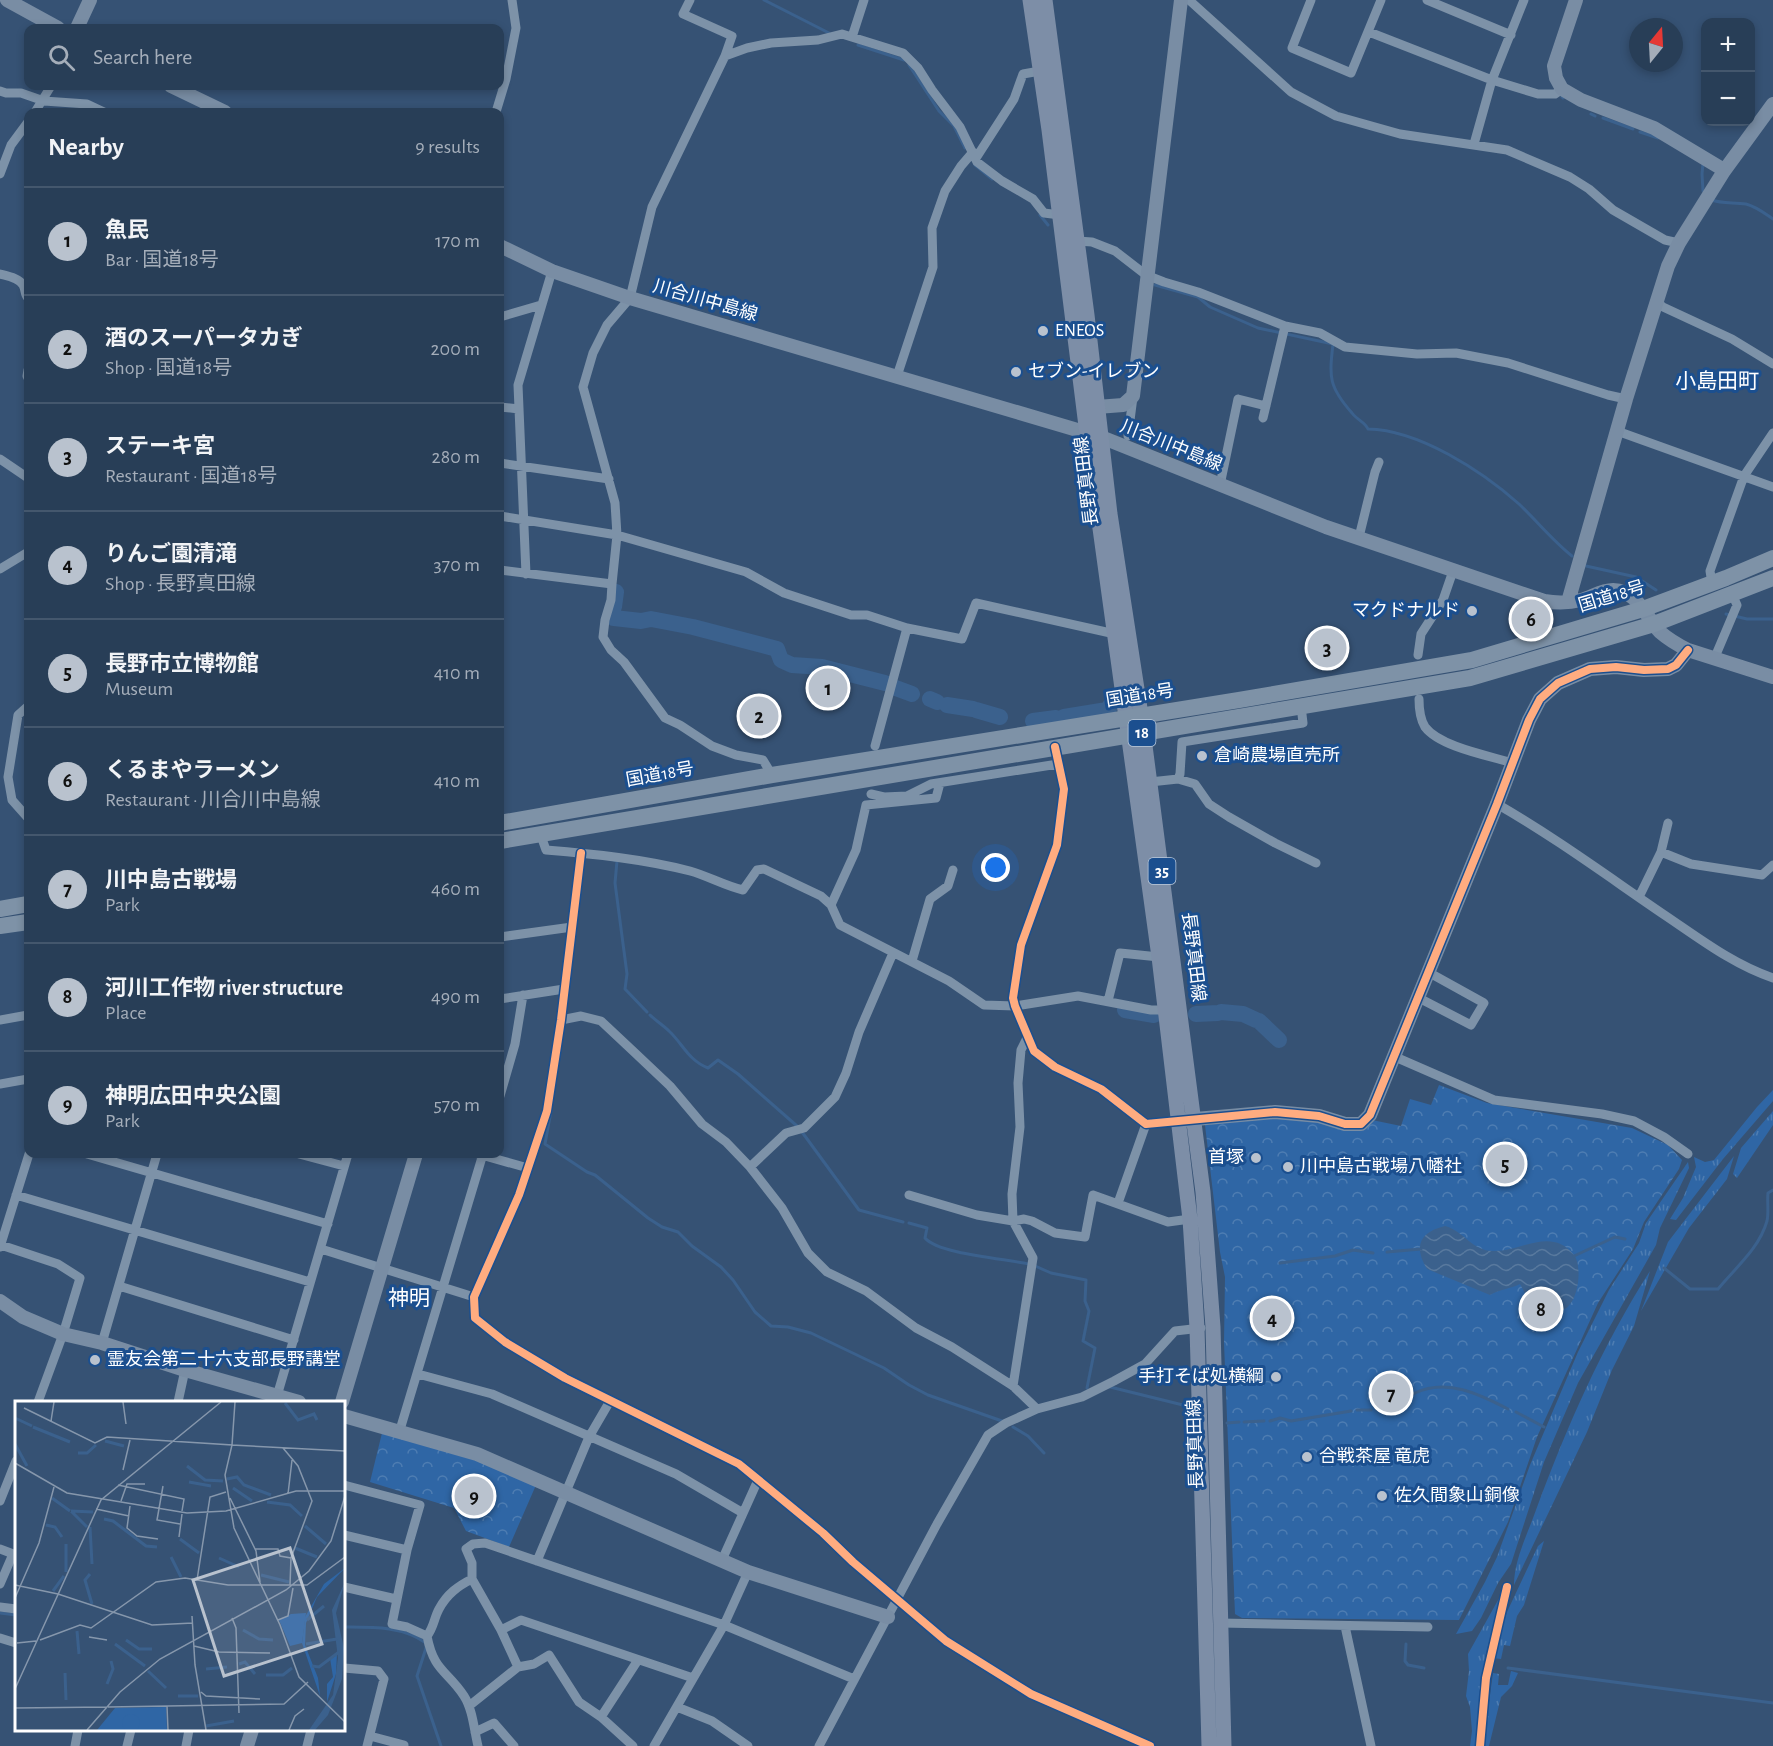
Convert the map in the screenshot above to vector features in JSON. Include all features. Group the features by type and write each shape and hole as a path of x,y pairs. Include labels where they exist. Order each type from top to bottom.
{"highway":[{"name":"国道18号","path":"504,822 772,775 1472,660 1643,609 1712,584 1773,558"},
{"name":"国道18号","path":"504,840 1470,678 1654,624 1773,578"},
{"path":"0,909 24,905"},
{"path":"0,927 24,923"}],"main road":[{"name":"長野真田線","path":"1030,0 1094,435 1110,514 1159,957 1205,1328 1224,1746"},
{"name":"長野真田線","path":"1045,0 1097,407 1094,435 1115,634 1134,716"},
{"name":"長野真田線","path":"1136,734 1150,782 1195,1119 1209,1256 1205,1328 1209,1746"}],"street":[{"path":"7,0 51,24"},
{"path":"79,24 90,0"},
{"path":"504,88 516,28 512,0"},
{"path":"690,0 683,14 732,36 652,207 630,298 607,325 593,353 583,387 615,504 617,535 611,600 603,637 665,718 712,746 736,755 763,760 772,775"},
{"path":"852,37 864,0"},
{"path":"1128,436 1181,0"},
{"path":"1189,0 1291,92 1336,116 1400,134 1507,150 1570,177 1589,189 1613,210 1665,240 1679,243"},
{"path":"1311,0 1292,48 1351,74 1381,0"},
{"path":"1427,0 1511,35"},
{"path":"1474,144 1492,80 1524,0"},
{"path":"1576,0 1554,66 1556,78 1562,89 1581,100 1654,128 1724,170"},
{"path":"1369,32 1492,80 1538,94 1556,93 1562,89"},
{"path":"724,56 771,43 818,40 842,34 903,53 918,68 960,127 977,162 1002,181 1033,199 1044,213 1060,215"},
{"path":"897,376 933,267 932,228 945,191 960,166 974,155 1014,99 1023,74 1040,71"},
{"path":"0,90 6,93 21,93 44,101 87,104 96,108"},
{"path":"38,108 49,90"},
{"path":"179,90 217,108"},
{"path":"497,108 503,90"},
{"path":"1568,602 1626,399 1668,266 1679,243 1724,170 1773,104"},
{"path":"0,174 11,145 24,127"},
{"path":"1077,241 1092,242 1115,251 1146,275 1198,292 1284,332 1320,333 1345,347 1417,354 1456,353 1508,363 1626,399"},
{"name":"川合川中島線","path":"504,248 552,271 630,298 1094,435 1326,527 1544,601 1568,602 1611,590 1628,594 1661,633 1688,650 1773,677"},
{"path":"526,574 518,385 552,271"},
{"path":"0,274 19,280 24,286"},
{"path":"1656,302 1732,339 1773,364"},
{"path":"504,316 541,305"},
{"path":"1263,418 1284,332"},
{"path":"1097,407 1123,405 1133,396"},
{"path":"1220,485 1238,399 1266,406"},
{"path":"504,407 519,409"},
{"path":"1617,431 1773,487"},
{"path":"1712,584 1710,571 1744,476 1773,433"},
{"path":"0,459 24,475"},
{"path":"1359,537 1379,462"},
{"path":"504,464 609,479"},
{"path":"504,517 617,535 746,572 784,593 851,615 867,615 907,628 962,639 976,603 1115,634"},
{"path":"0,569 24,554"},
{"path":"504,571 612,584"},
{"path":"1418,655 1421,634 1443,600 1453,571"},
{"path":"1715,657 1737,605 1732,594"},
{"path":"875,746 907,628"},
{"path":"1055,747 1064,789 1057,845 1022,945 1014,998 1034,1051 1055,1067 1101,1089 1146,1124 1275,1112 1319,1116 1345,1124 1361,1124 1370,1115 1533,710 1540,699 1558,683 1590,669 1602,667 1659,671 1668,669 1682,659 1688,650"},
{"path":"1419,699 1422,720 1433,735 1448,743 1513,763"},
{"path":"1178,779 1182,742 1303,723 1301,706"},
{"path":"24,710 18,715 8,777 12,800 24,814"},
{"path":"871,794 884,797 907,796 931,784 1058,764"},
{"path":"1150,782 1178,779 1195,784 1209,804 1275,843 1316,863"},
{"path":"831,905 856,850 866,805 936,798 940,783"},
{"path":"1497,804 1538,827 1698,938 1743,965 1773,978"},
{"path":"1639,897 1661,852 1668,823"},
{"path":"540,834 546,850 649,862 692,872 743,890 757,870 764,869 821,896 831,905 840,925 949,981 984,1005 1015,1005 1078,996 1151,1010 1166,1010"},
{"path":"1661,852 1691,864 1762,875 1773,865"},
{"path":"581,853 561,1020 547,1111 519,1195 474,1297 475,1318 505,1342 565,1378 739,1464 946,1641 1031,1694 1150,1746"},
{"path":"912,961 930,899 948,886 952,870"},
{"path":"504,936 572,927"},
{"path":"750,1167 786,1133 804,1128 835,1097 846,1073 859,1032 893,953"},
{"path":"1108,1001 1120,953 1159,957"},
{"path":"1417,997 1471,1025 1484,1003 1428,972"},
{"path":"504,998 564,989"},
{"path":"504,1082 515,1044 523,995"},
{"path":"0,1020 24,1016"},
{"path":"561,1020 581,1017 602,1021 670,1086 702,1124 726,1142 750,1167 782,1208 808,1253 828,1272 866,1291 916,1329 952,1347 1013,1386 1037,1408"},
{"path":"1013,1386 1032,1258 1013,1221 1012,1194 1020,1128 1018,1083 1021,1050 1028,1036"},
{"path":"1393,1056 1494,1100 1602,1114 1634,1121 1664,1137 1688,1154"},
{"path":"0,1084 24,1080"},
{"path":"1118,1203 1146,1124"},
{"path":"28,1158 0,1246 58,1264 80,1278 63,1334 38,1401"},
{"path":"102,1158 328,1224"},
{"path":"102,1343 156,1158"},
{"path":"313,1158 344,1166"},
{"path":"277,1396 347,1158"},
{"path":"342,1401 415,1158"},
{"path":"399,1433 479,1158"},
{"path":"494,1158 528,1168"},
{"path":"16,1195 310,1282"},
{"path":"909,1195 977,1215 1013,1221 1024,1219 1055,1233 1084,1237 1093,1195 1168,1222 1190,1219"},
{"path":"321,1249 474,1297"},
{"path":"119,1286 294,1340"},
{"path":"0,1302 23,1317 63,1334 102,1343 185,1370 295,1401"},
{"path":"819,1746 937,1524 988,1435 1006,1423 1037,1408 1082,1397 1145,1364 1175,1331 1205,1328"},
{"path":"178,1401 185,1370"},
{"path":"418,1374 492,1394 676,1474 743,1513"},
{"path":"537,1561 589,1437 610,1401"},
{"path":"345,1416 477,1454 748,1572 888,1617"},
{"path":"1,1495 15,1468"},
{"path":"722,1560 758,1480"},
{"path":"345,1485 420,1505 407,1550 392,1623 427,1636"},
{"path":"345,1535 407,1550"},
{"path":"518,1667 501,1630 472,1578 472,1563 466,1550 473,1544 485,1543 724,1625 854,1679"},
{"path":"0,1549 15,1554 0,1584"},
{"path":"654,1746 724,1625 748,1572"},
{"path":"427,1636 434,1628 438,1610 448,1595 472,1578"},
{"path":"345,1587 396,1599"},
{"path":"0,1607 15,1609"},
{"path":"501,1630 521,1620 693,1678"},
{"path":"1220,1623 1428,1627"},
{"path":"1345,1626 1371,1746"},
{"path":"427,1636 431,1653 439,1668 464,1695 469,1706 478,1746"},
{"path":"0,1638 15,1643"},
{"path":"469,1706 518,1667 534,1664 549,1654 579,1702 601,1717 633,1746"},
{"path":"601,1717 638,1660"},
{"path":"345,1668 378,1671 384,1679 367,1746"},
{"path":"677,1707 712,1721 748,1746"},
{"path":"475,1732 494,1723 514,1746"},
{"path":"75,1746 78,1731"},
{"path":"127,1746 131,1731"},
{"path":"186,1746 189,1731"},
{"path":"247,1746 252,1731"},
{"path":"307,1746 311,1731"},
{"path":"370,1736 404,1745"}],"green space":[{"path":"1439,1085 1487,1103 1632,1128 1668,1145 1682,1160 1679,1169 1644,1222 1633,1249 1598,1303 1537,1437 1508,1522 1459,1620 1242,1618 1235,1614 1224,1343 1225,1277 1205,1125 1284,1116 1357,1131 1372,1120 1401,1126 1410,1099 1431,1105"},
{"path":"1773,1090 1773,1101 1723,1159 1676,1220 1670,1219 1683,1198 1696,1167 1694,1157 1705,1162 1714,1160"},
{"path":"1773,1111 1773,1125 1737,1178 1733,1174 1741,1148"},
{"path":"1734,1156 1727,1179 1689,1228 1641,1311 1668,1242"},
{"path":"1688,1162 1689,1168 1660,1228 1656,1245 1578,1383 1544,1462 1511,1564 1472,1631 1456,1634 1497,1557 1530,1465 1578,1352 1609,1290 1639,1243 1646,1223"},
{"path":"1650,1271 1634,1326 1612,1370 1587,1432 1514,1585 1516,1566 1522,1547 1573,1417 1616,1328"},
{"path":"382,1433 483,1460 536,1485 509,1547 466,1531 454,1508 370,1482"},
{"path":"1544,1541 1524,1605 1517,1616 1510,1646 1504,1645 1501,1659 1493,1658 1507,1612 1538,1546"},
{"path":"1502,1593 1485,1657 1477,1746 1470,1746 1472,1731 1470,1707 1466,1696 1469,1671 1468,1654"},
{"path":"1511,1671 1518,1673 1512,1686 1501,1697 1489,1746 1483,1746 1493,1673 1499,1674 1498,1685 1508,1685"}],"water":[{"path":"1445,1226 1458,1232 1479,1248 1486,1250 1504,1250 1546,1241 1556,1242 1565,1247 1577,1260 1579,1276 1573,1299 1565,1309 1536,1310 1522,1304 1528,1299 1520,1284 1490,1295 1427,1269 1420,1253 1421,1241 1430,1232"}],"waterway":[{"path":"764,0 829,33"},
{"path":"858,45 904,60"},
{"path":"909,65 939,111 954,126 965,148"},
{"path":"1591,114 1595,116"},
{"path":"1603,118 1633,129"},
{"path":"1640,132 1658,138"},
{"path":"1703,163 1703,191"},
{"path":"975,165 992,179"},
{"path":"1711,200 1746,204 1757,208 1773,219"},
{"path":"1040,215 1048,225"},
{"path":"1155,285 1198,297 1210,307 1258,328 1333,344 1332,382 1344,404 1368,429 1408,436 1449,454 1504,491 1572,556"},
{"path":"1586,566 1636,577 1656,590"},
{"path":"614,607 616,592"},
{"path":"613,611 614,618 641,621 651,619 693,627 777,649 781,660 792,665 822,667 885,683"},
{"path":"1726,614 1747,619 1773,619"},
{"path":"893,687 912,694"},
{"path":"930,699 937,702"},
{"path":"1064,717 1107,710 1114,701"},
{"path":"947,705 973,709"},
{"path":"976,710 1000,717"},
{"path":"1033,721 1056,718"},
{"path":"614,860 617,861 615,883 627,974 625,989 647,1012"},
{"path":"1125,1010 1154,1015"},
{"path":"1221,1012 1243,1014 1256,1020"},
{"path":"1196,1014 1218,1013"},
{"path":"650,1015 674,1036 695,1061 708,1068 718,1060 738,1074 797,1126"},
{"path":"1259,1021 1279,1040"},
{"path":"551,1111 545,1144 595,1175 648,1218 662,1227 678,1232 692,1246 721,1267 755,1312 771,1326 788,1327 811,1333 884,1368 928,1395 1002,1421"},
{"path":"802,1132 859,1210 903,1222"},
{"path":"1664,1268 1690,1289 1718,1289 1746,1258 1758,1240 1767,1221 1768,1193 1773,1190"},
{"path":"909,1223 927,1228 925,1238 932,1244 958,1252 1029,1264"},
{"path":"1574,1256 1615,1237 1625,1239"},
{"path":"1387,1252 1421,1249"},
{"path":"1280,1263 1335,1256 1353,1250 1373,1253"},
{"path":"1033,1265 1051,1273 1086,1280 1085,1301 1089,1311 1083,1341 1095,1348 1087,1388"},
{"path":"1110,1387 1187,1406"},
{"path":"1377,1409 1392,1405 1415,1393 1439,1387 1474,1393 1508,1409"},
{"path":"1357,1410 1371,1410"},
{"path":"1270,1421 1280,1418 1291,1421 1351,1411"},
{"path":"1516,1412 1544,1427"},
{"path":"1244,1422 1264,1421"},
{"path":"1227,1423 1239,1422"},
{"path":"1013,1427 1028,1436 1044,1453"},
{"path":"0,1613 15,1615"},
{"path":"345,1627 397,1630 426,1643 417,1676 441,1746"},
{"path":"1406,1644 1405,1661 1408,1665 1424,1668"},
{"path":"1508,1668 1773,1703"}],"cycle path":[{"path":"1055,747 1064,789 1057,845 1021,945 1013,998 1034,1051 1055,1067 1101,1089 1146,1124 1275,1112 1319,1116 1345,1124 1361,1124 1370,1115 1529,720 1540,699 1558,683 1590,669 1616,667 1644,670 1668,669 1676,665 1688,650"},
{"path":"581,853 561,1020 547,1111 519,1195 474,1297 475,1318 505,1342 565,1378 739,1464 823,1533 853,1562 946,1641 1031,1694 1150,1746"},
{"path":"1480,1746 1486,1678 1507,1587"}],"place":[{"name":"ENEOS","path":"1043,331"},
{"name":"セブン-イレブン","path":"1016,372"},
{"name":"マクドナルド","path":"1472,611"},
{"name":"くるまやラーメン","path":"1531,619"},
{"name":"ステーキ宮","path":"1327,648"},
{"name":"魚民","path":"828,688"},
{"name":"酒のスーパータカぎ","path":"759,716"},
{"name":"倉崎農場直売所","path":"1202,756"},
{"name":"首塚","path":"1256,1158"},
{"name":"長野市立博物館","path":"1505,1164"},
{"name":"川中島古戦場八幡社","path":"1288,1167"},
{"name":"河川工作物 river structure","path":"1541,1309"},
{"name":"りんご園清滝","path":"1272,1318"},
{"name":"霊友会第二十六支部長野講堂","path":"95,1360"},
{"name":"手打そば処横綱","path":"1276,1377"},
{"name":"川中島古戦場","path":"1391,1393"},
{"name":"合戦茶屋 竜虎","path":"1307,1457"},
{"name":"神明広田中央公園","path":"474,1496"},
{"name":"佐久間象山銅像","path":"1382,1496"}],"district":[{"name":"小島田町","path":"1717,381"},
{"name":"神明","path":"409,1298"}]}
